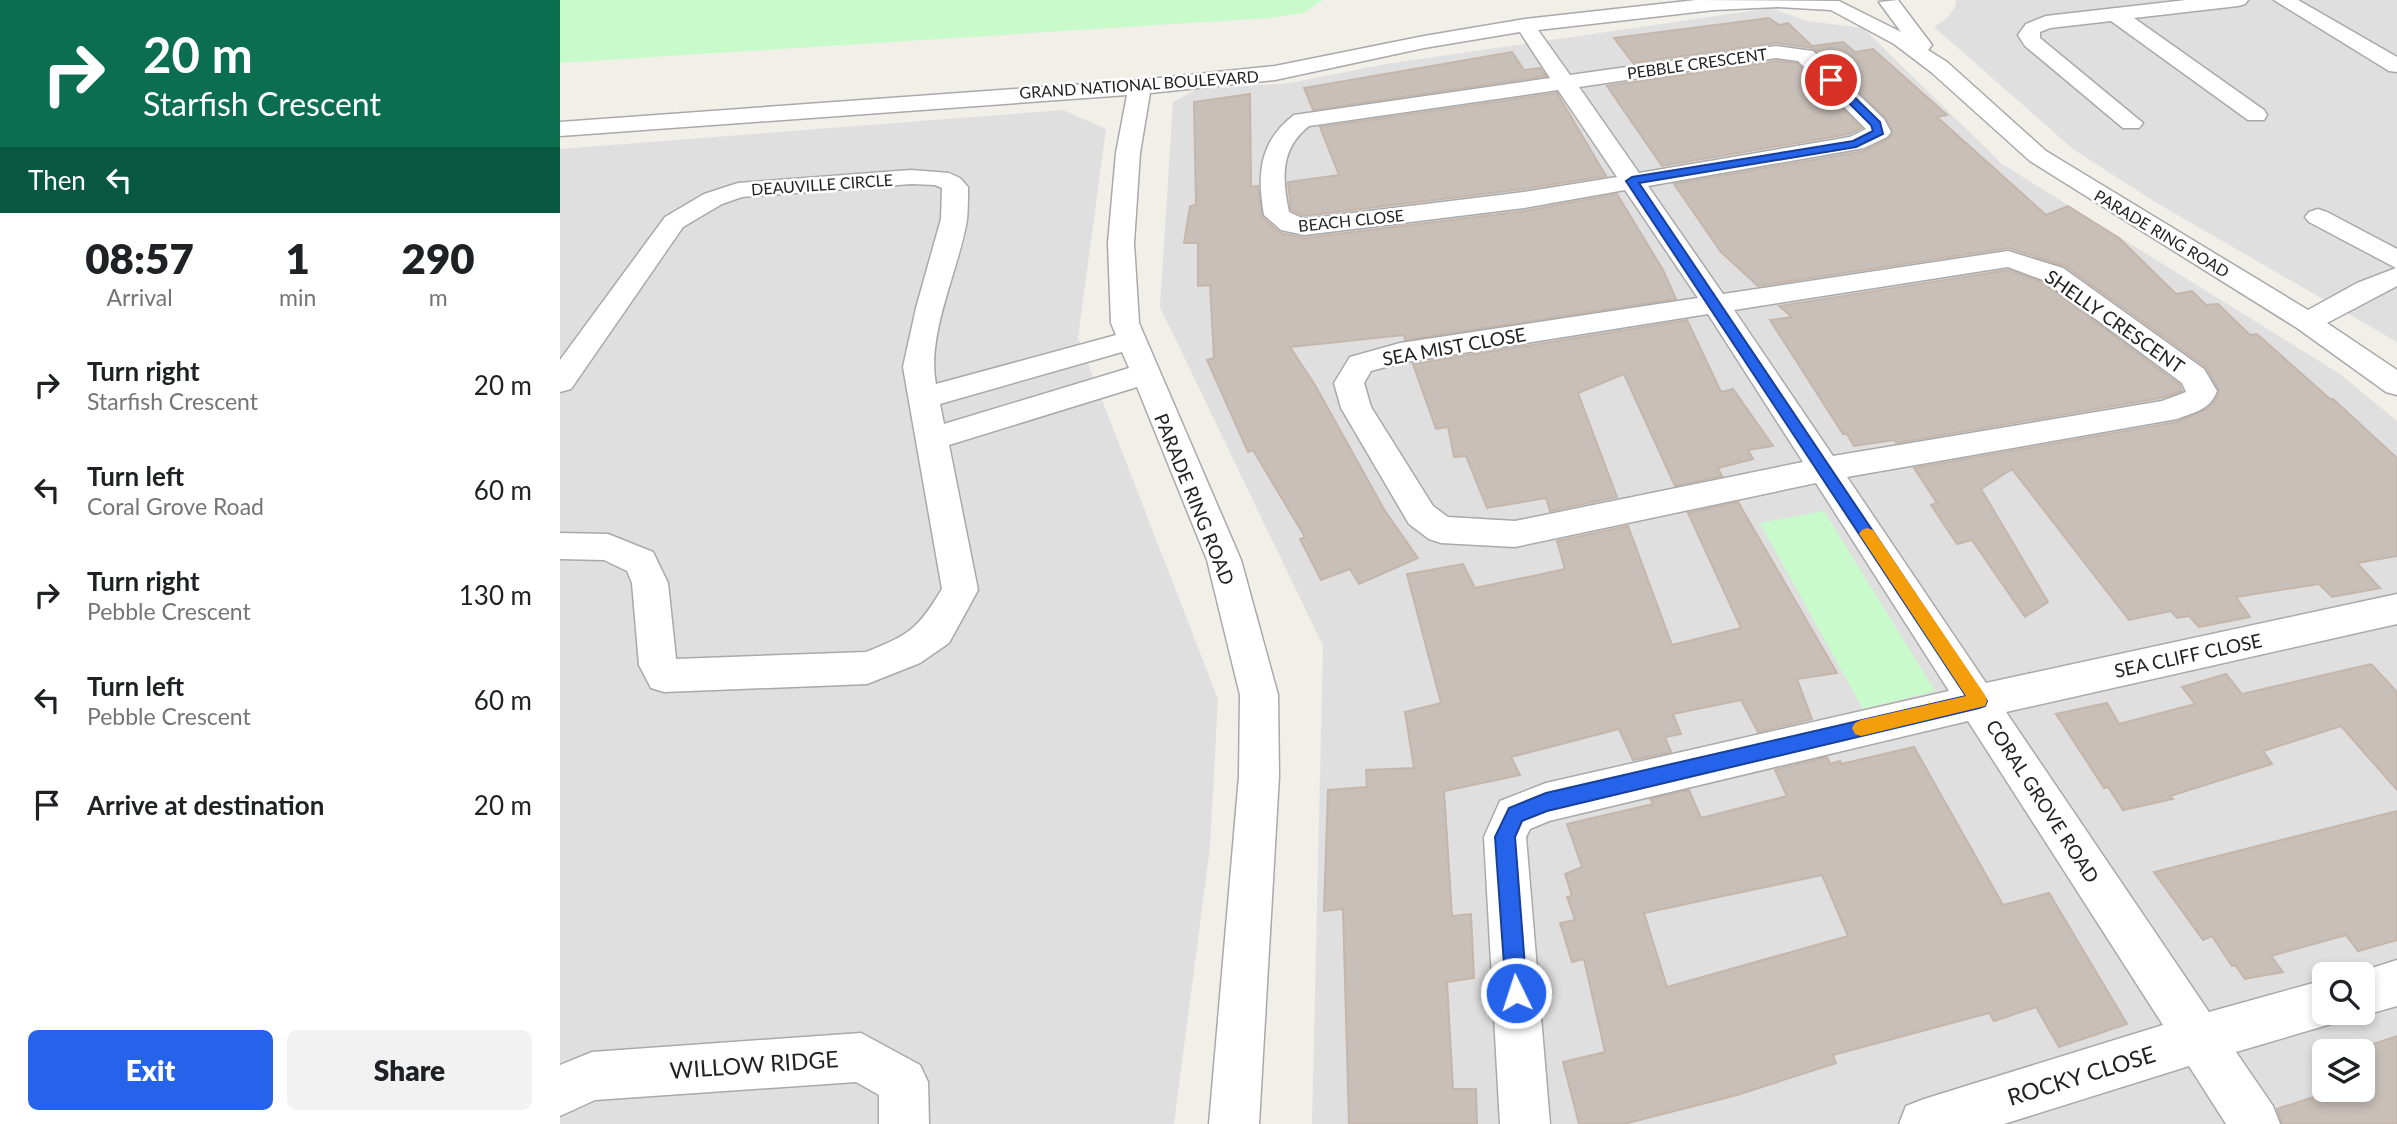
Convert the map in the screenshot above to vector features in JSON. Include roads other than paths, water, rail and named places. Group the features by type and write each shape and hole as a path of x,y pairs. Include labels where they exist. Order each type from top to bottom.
{"street":[{"path":"2132,122 2032,42 2028,35 2033,28 2046,22 2238,0"},
{"path":"2284,0 2397,66"},
{"name":"GRAND NATIONAL BOULEVARD","path":"560,129 1140,86 1275,73 1424,42 1525,25 1720,2 1777,1 1868,7 1890,1"},
{"name":"PARADE RING ROAD","path":"1890,1 1939,67"},
{"name":"PARADE RING ROAD","path":"1824,4 1901,40 1939,67 2038,156 2307,322 2397,385"},
{"path":"2115,14 2256,115"},
{"name":"CORAL GROVE ROAD","path":"1525,25 1716,304 2255,1124"},
{"name":"PEBBLE CRESCENT","path":"1565,81 1776,52 1793,53 1804,56 1816,65 1876,124 1879,132 1856,143 1632,181"},
{"name":"BEACH CLOSE","path":"1565,81 1302,120 1287,130 1272,164 1271,185 1277,215 1290,225 1304,227 1524,200 1632,181"},
{"name":"PARADE RING ROAD","path":"1140,86 1128,153 1121,243 1125,323 1224,560 1259,695 1259,776 1234,1124"},
{"name":"DEAUVILLE CIRCLE","path":"560,382 674,222 696,208 738,190 935,177 956,187 954,219 930,308 918,367 960,590 936,632 907,652 867,668 664,676 658,665 650,583 640,562 608,547 560,546"},
{"path":"2318,217 2390,251"},
{"name":"SHELLY CRESCENT","path":"1716,304 2008,260 2053,274 2193,376 2202,391 2199,399 2166,411 1824,469"},
{"path":"2307,322 2397,276"},
{"name":"SEA MIST CLOSE","path":"1716,304 1400,353 1360,364 1349,383 1356,408 1421,515 1441,530 1515,534 1824,469"},
{"path":"923,398 1131,340"},
{"path":"932,439 1145,374"},
{"name":"SEA CLIFF CLOSE","path":"1525,1124 1505,837 1515,815 1546,802 1979,701 2397,609"},
{"path":"2375,989 2397,983"},
{"name":"ROCKY CLOSE","path":"1924,1124 2197,1039 2312,1007"},
{"name":"WILLOW RIDGE","path":"560,1091 592,1076 861,1056 903,1082 904,1124"}]}
